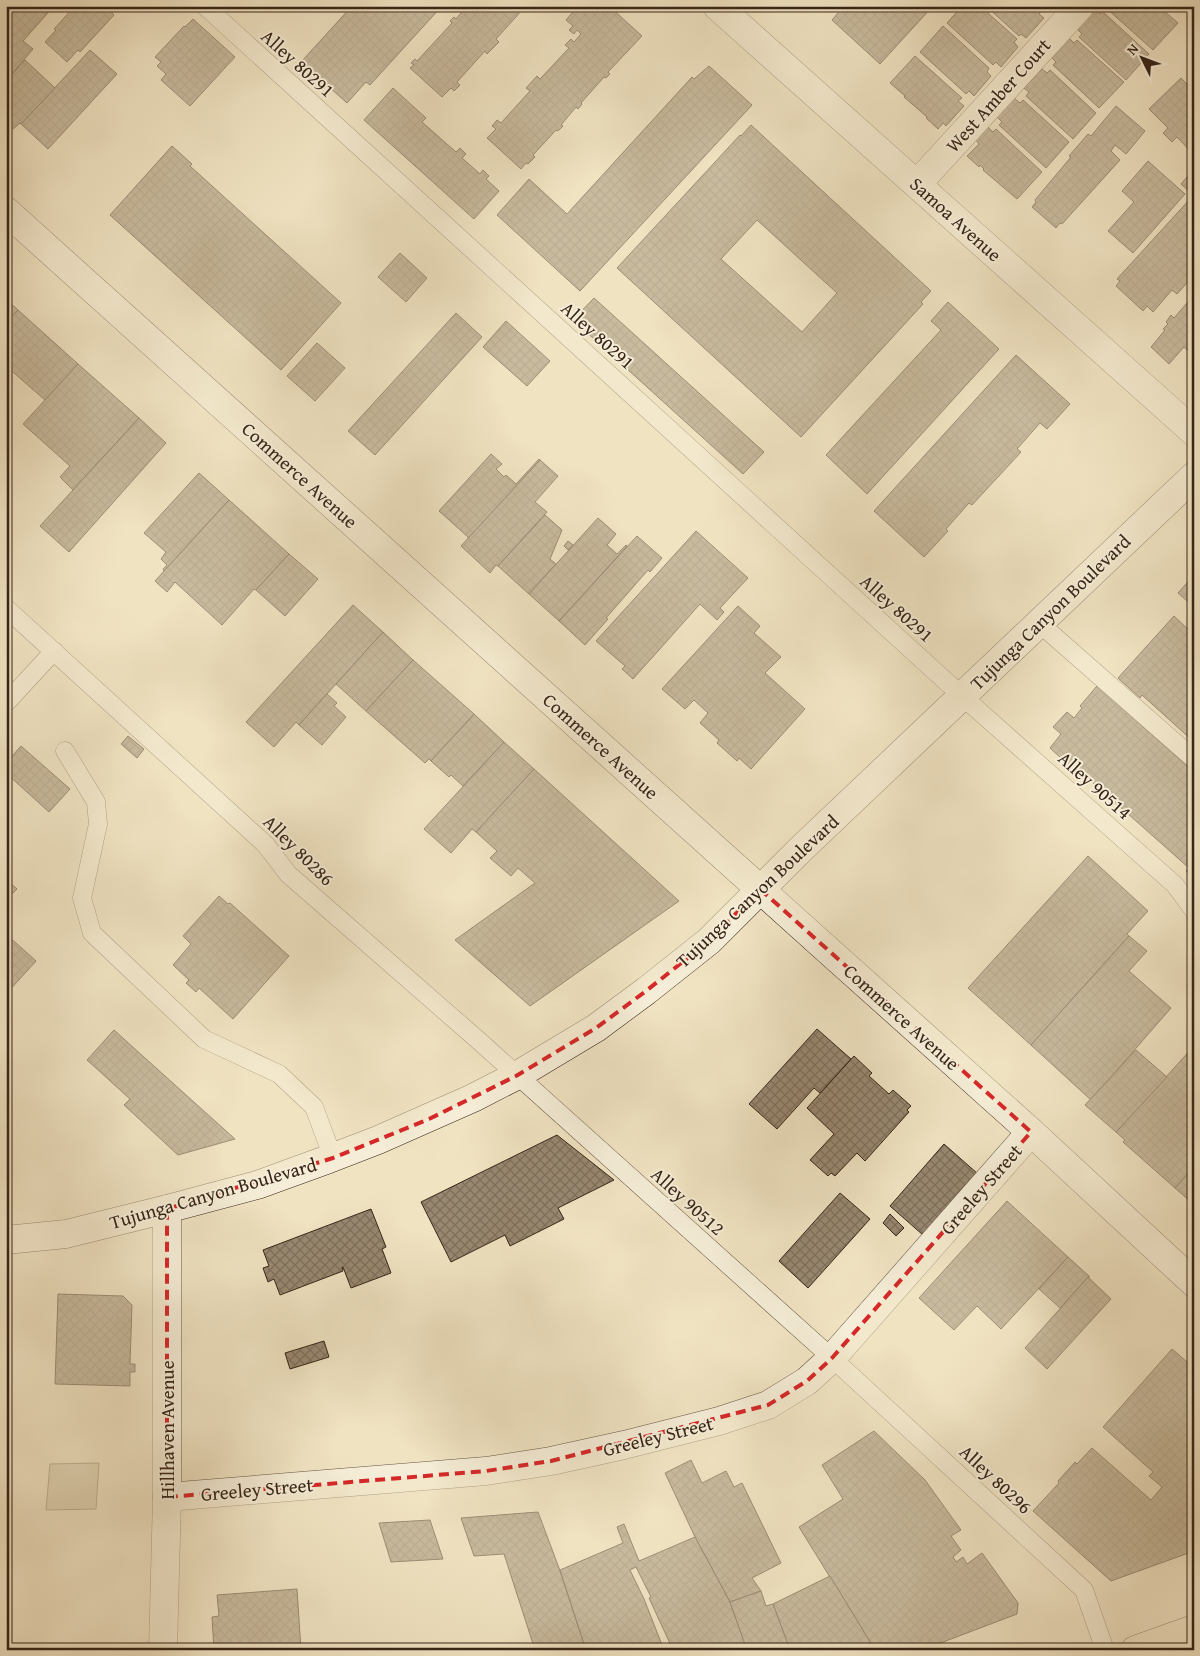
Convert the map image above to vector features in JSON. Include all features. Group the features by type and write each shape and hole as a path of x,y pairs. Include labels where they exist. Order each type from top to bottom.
{"main road":[{"path":"1135,1650 1194,1629"}],"street":[{"name":"Samoa Avenue","path":"717,6 1194,432"},
{"name":"West Amber Court","path":"917,184 1080,6"},
{"name":"Commerce Avenue","path":"6,211 1032,1132 1194,1283"},
{"name":"Tujunga Canyon Boulevard","path":"6,1240 66,1234 167,1209 257,1184 333,1158 429,1118 516,1076 596,1028 646,992 709,941 760,889 1194,476"},
{"name":"Greeley Street","path":"166,1497 486,1471 551,1461 642,1440 719,1421 768,1405 807,1381 832,1358 1032,1132"},
{"name":"Hillhaven Avenue","path":"163,1650 166,1497 167,1209"}],"lane":[{"name":"Alley 80291","path":"205,6 962,696"},
{"name":"Alley 80286","path":"6,608 266,845 288,874 478,1040 516,1076"},
{"path":"1039,623 1194,759"},
{"path":"6,703 54,650"},
{"name":"Alley 90514","path":"962,696 1175,885 1194,911"},
{"path":"65,751 96,802 98,824 82,898 92,933 204,1039 279,1074 314,1107 333,1158"},
{"name":"Alley 90512","path":"516,1076 832,1358"},
{"name":"Alley 80296","path":"832,1358 1084,1590 1105,1650"}],"highlighted area":[{"path":"760,889 1031,1132 832,1358 807,1381 768,1405 551,1461 486,1471 167,1497 167,1209 333,1158 429,1119 516,1076 596,1028 646,991 709,941"}],"shaded area":[{"path":"99,1463 96,1509 46,1510 50,1464"}],"building":[{"path":"6,6 54,6 23,41 33,49 6,81 6,41 11,35 6,31"},
{"path":"75,6 111,6 108,9 114,15 80,52 78,50 67,62 45,42"},
{"path":"352,6 442,6 370,85 366,82 347,103 301,62"},
{"path":"462,6 465,8 467,6 531,6 528,11 524,8 496,39 499,42 487,54 485,51 457,82 460,85 454,91 451,88 442,97 410,68 414,65 411,63 415,59 417,61 452,23 450,21 454,17 456,19 461,13 458,10"},
{"path":"578,6 609,6 642,36 608,72 610,74 606,78 604,77 578,109 576,107 561,125 563,126 558,131 556,130 533,155 535,157 521,169 487,138 496,129 492,126 497,120 501,123 530,91 526,88 537,76 540,79 569,48 565,45 571,39 574,42 581,34 577,30 574,34 569,30 573,26 566,20"},
{"path":"844,6 933,6 880,64 832,20"},
{"path":"962,6 980,6 1017,39 1014,42 1018,47 1001,67 996,62 993,65 947,23"},
{"path":"986,6 1038,6 1042,10 1039,14 1044,18 1026,38 1021,34 1019,36"},
{"path":"1107,6 1162,6 1163,10 1178,23 1153,50 1106,8"},
{"path":"1094,9 1100,14 1102,11 1149,54 1126,80 1079,37 1082,34 1077,29"},
{"path":"193,19 235,57 190,106 161,80 166,74 157,66 161,62 155,57"},
{"path":"943,26 989,68 987,72 991,76 974,96 969,91 966,94 920,52"},
{"path":"1069,38 1074,43 1077,40 1124,82 1099,108 1053,65 1056,62 1051,57"},
{"path":"90,50 117,74 48,149 21,124"},
{"path":"915,56 962,98 958,101 964,106 946,126 943,123 938,129 890,83"},
{"path":"25,60 55,88 21,124 13,129 6,123 6,81"},
{"path":"709,66 752,105 580,291 497,215 529,179 567,214 692,77 694,79"},
{"path":"1042,69 1047,73 1050,70 1096,113 1073,139 1026,96 1029,92 1024,88"},
{"path":"1181,78 1190,87 1194,84 1194,155 1177,137 1172,142 1163,133 1168,128 1149,109"},
{"path":"393,88 426,118 422,122 456,152 460,148 466,154 462,158 480,174 483,170 489,176 486,179 499,191 474,219 364,120"},
{"path":"1014,98 1020,103 1023,100 1069,142 1046,168 999,125 1002,122 997,117"},
{"path":"1116,106 1145,131 1126,154 1115,145 1111,151 1120,160 1062,224 1060,223 1056,228 1032,207 1036,202 1035,200 1071,157 1069,156 1088,134 1091,136"},
{"path":"751,125 931,291 921,302 923,304 801,437 617,268","holes":["757,220 837,293 802,332 721,259"]},
{"path":"988,127 993,132 996,129 1042,172 1017,199 983,170 980,165 979,167 967,156 979,144 976,140"},
{"path":"172,146 192,164 190,166 341,303 281,370 110,215"},
{"path":"1148,161 1185,194 1133,253 1108,231 1134,202 1122,191"},
{"path":"1192,171 1194,173 1194,190 1191,193 1181,184"},
{"path":"1190,199 1192,201 1194,199 1194,275 1177,294 1172,290 1153,312 1147,306 1143,311 1116,286 1120,281 1117,279"},
{"path":"400,253 427,278 406,302 378,277"},
{"path":"1194,295 1194,356 1184,347 1169,364 1151,347 1165,330 1163,329 1168,324 1166,322 1171,315 1174,318"},
{"path":"594,298 764,452 743,474 573,320"},
{"path":"6,299 18,310 6,322"},
{"path":"948,302 999,349 867,494 826,455 941,330 931,321"},
{"path":"18,310 78,364 45,400 6,366 6,322"},
{"path":"456,313 482,337 375,455 348,431"},
{"path":"506,321 550,361 527,386 483,347"},
{"path":"317,343 345,368 315,401 287,376"},
{"path":"1016,355 1070,404 1047,429 1040,423 1017,449 1021,452 972,505 969,503 946,529 948,531 924,557 874,511"},
{"path":"78,364 139,418 73,490 60,477 70,466 23,424"},
{"path":"139,418 166,443 69,552 40,526"},
{"path":"491,454 502,464 496,469 504,477 506,475 516,484 540,460 468,540 468,537 439,511"},
{"path":"540,460 558,476 535,502 547,512 490,573 461,546"},
{"path":"199,473 229,500 164,571 163,569 167,565 161,559 166,552 144,533"},
{"path":"229,500 289,554 222,625 175,582 167,592 155,581"},
{"path":"545,515 562,530 550,559 556,564 529,594 498,566"},
{"path":"598,518 616,534 607,545 617,554 627,546 559,621 529,594"},
{"path":"696,531 748,578 720,608 724,612 717,620 700,604 633,679 622,669 625,666 596,641"},
{"path":"637,536 662,558 650,572 648,570 585,645 559,621"},
{"path":"568,541 573,545 568,550 564,546"},
{"path":"289,554 318,579 285,616 256,590"},
{"path":"1194,575 1194,607 1178,593"},
{"path":"353,605 383,632 299,725 296,722 274,747 246,722"},
{"path":"738,606 760,626 754,633 781,657 765,673 805,709 751,769 739,758 737,761 717,743 719,740 700,723 708,713 694,700 685,709 662,689"},
{"path":"1174,616 1192,633 1190,635 1194,638 1194,742 1142,695 1140,698 1118,678"},
{"path":"383,632 413,660 366,711 336,684"},
{"path":"413,660 474,714 431,761 429,759 425,763 366,711"},
{"path":"1097,686 1194,772 1194,878 1186,871 1189,868 1075,767 1073,769 1050,748 1061,734 1053,727 1067,712 1074,718 1082,708 1080,706"},
{"path":"327,694 337,703 334,706 346,717 322,745 299,725"},
{"path":"474,714 504,742 463,786 451,775 449,777 431,761"},
{"path":"128,736 144,749 137,758 121,744"},
{"path":"504,742 534,769 476,832 472,829 451,853 424,829"},
{"path":"21,746 70,789 49,812 6,773 6,763"},
{"path":"534,769 679,901 530,1006 455,940 535,883 518,868 511,876 490,858 497,851 476,832"},
{"path":"1088,856 1148,911 1127,934 1129,936 1031,1045 968,988"},
{"path":"6,879 17,889 6,900"},
{"path":"219,896 228,904 230,903 289,956 233,1019 199,988 196,992 186,983 189,980 173,965 191,944 183,936"},
{"path":"6,934 36,961 6,994"},
{"path":"1129,936 1147,951 1129,971 1171,1008 1091,1100 1031,1045"},
{"path":"817,1029 851,1059 820,1093 814,1088 777,1129 749,1104"},
{"path":"114,1030 235,1139 178,1155 124,1105 130,1099 87,1060"},
{"path":"1194,1046 1194,1167 1175,1188 1123,1142 1125,1140 1116,1132"},
{"path":"1136,1050 1167,1077 1116,1132 1085,1105"},
{"path":"854,1056 872,1073 869,1076 889,1094 893,1090 911,1106 907,1110 909,1112 865,1161 857,1153 835,1176 831,1173 828,1176 810,1160 834,1134 807,1108"},
{"path":"557,1135 614,1180 558,1208 564,1219 510,1246 505,1235 451,1262 421,1202"},
{"path":"944,1144 978,1174 923,1235 890,1206"},
{"path":"1194,1167 1194,1205 1175,1188"},
{"path":"840,1193 870,1219 808,1288 779,1261"},
{"path":"1007,1201 1068,1257 1001,1329 977,1306 954,1330 919,1298"},
{"path":"371,1209 386,1247 382,1249 391,1273 351,1288 342,1267 343,1271 280,1295 274,1279 268,1282 263,1268 269,1266 263,1250"},
{"path":"890,1214 904,1228 896,1236 883,1223"},
{"path":"1068,1257 1089,1276 1060,1308 1039,1289"},
{"path":"1089,1276 1111,1299 1047,1369 1025,1348"},
{"path":"58,1294 123,1296 132,1305 130,1364 135,1364 135,1372 130,1372 130,1386 55,1384"},
{"path":"324,1341 329,1357 290,1369 285,1353"},
{"path":"1172,1349 1194,1368 1194,1551 1111,1581 1033,1511 1059,1483 1058,1481 1075,1462 1077,1464 1092,1448 1151,1500 1162,1487 1149,1476 1153,1472 1103,1427"},
{"path":"874,1431 925,1480 961,1530 951,1536 961,1550 953,1557 956,1562 963,1557 967,1564 982,1553 1018,1603 1017,1614 922,1650 875,1650 799,1527 843,1499 822,1465"},
{"path":"691,1460 702,1483 726,1471 734,1487 742,1483 781,1563 752,1578 761,1591 730,1602 695,1537 665,1473"},
{"path":"538,1512 586,1650 535,1650 504,1554 474,1556 461,1518"},
{"path":"430,1520 443,1559 391,1562 379,1523"},
{"path":"624,1524 639,1561 695,1537 730,1602 747,1650 673,1650 636,1567 630,1570 644,1599 664,1650 586,1650 560,1570 623,1543 617,1527"},
{"path":"830,1576 875,1650 790,1650 773,1604"},
{"path":"297,1589 301,1650 214,1650 212,1617 219,1616 217,1595"},
{"path":"761,1591 766,1606 773,1604 790,1650 747,1650 730,1602"}]}
